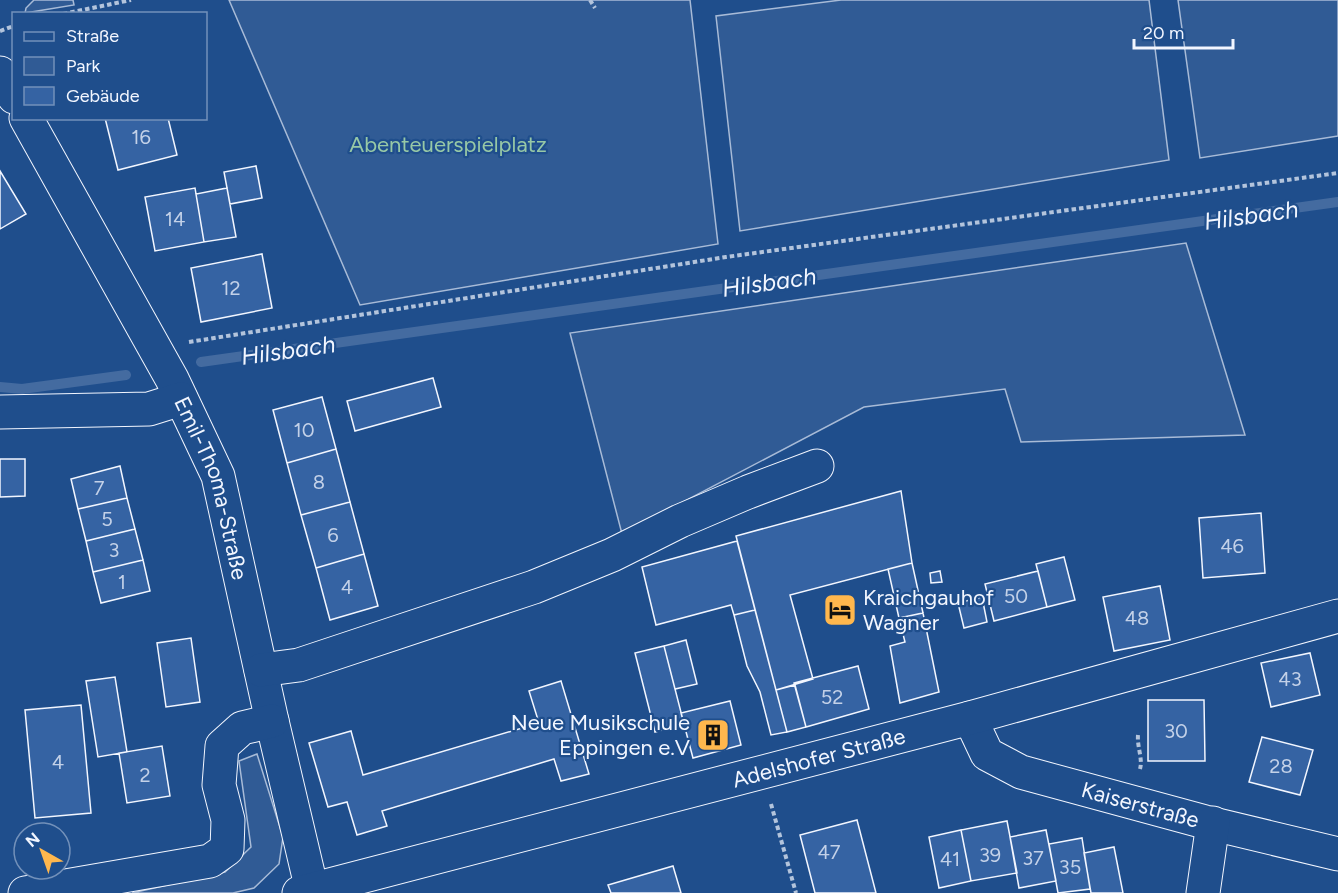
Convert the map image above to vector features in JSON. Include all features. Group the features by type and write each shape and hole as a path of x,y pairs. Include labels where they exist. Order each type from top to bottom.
{"street":[{"path":"0,73 12,94"},
{"name":"Emil-Thoma-Straße","path":"27,120 158,353 218,476 272,721 305,891"},
{"path":"0,412 149,410 181,399"},
{"path":"261,670 299,665 534,587 612,555 700,512 817,466"},
{"name":"Adelshofer Straße","path":"305,891 353,886 1338,616"},
{"name":"Kaiserstraße","path":"970,718 987,754 1021,772 1212,824 1338,854"},
{"path":"25,893 210,861 227,849 228,820 219,785 222,746 242,728 272,721"},
{"path":"1203,893 1212,824"}],"path":[{"path":"73,12 131,0"},
{"path":"590,0 595,8"},
{"path":"158,353 175,344 726,257 1338,173"},
{"path":"763,773 796,893"}],"green space":[{"path":"34,0 73,0 74,5 31,12 25,12"},
{"name":"Abenteuerspielplatz","path":"229,0 690,0 718,244 360,305"},
{"path":"841,0 1149,0 1169,160 740,231 716,16"},
{"path":"1178,0 1338,0 1338,136 1200,158"},
{"path":"1186,243 1245,435 1021,442 1005,389 864,407 622,534 570,333"},
{"path":"257,754 283,837 279,864 254,888 233,893 132,893 225,872 251,847 239,761"}],"building":[{"path":"106,120 168,120 177,155 118,170"},
{"path":"256,166 262,198 230,204 224,172"},
{"path":"0,171 26,214 0,229"},
{"path":"195,188 204,242 155,251 145,197"},
{"path":"227,188 236,237 204,242 196,194"},
{"path":"262,254 272,308 201,322 191,268"},
{"path":"433,378 441,407 355,431 347,401"},
{"path":"322,397 336,449 287,463 273,410"},
{"path":"336,449 350,502 301,515 287,463"},
{"path":"0,459 25,459 25,496 0,497"},
{"path":"120,466 127,498 78,509 71,479"},
{"path":"901,491 912,563 790,595 813,679 776,690 736,536"},
{"path":"127,498 135,529 86,541 78,509"},
{"path":"350,502 364,554 316,568 301,515"},
{"path":"1261,513 1265,573 1203,578 1199,518"},
{"path":"135,529 143,560 93,572 86,541"},
{"path":"737,541 755,610 734,615 731,605 656,625 642,567"},
{"path":"364,554 378,606 330,620 316,568"},
{"path":"1064,557 1075,600 1047,607 1036,564"},
{"path":"143,560 150,591 101,603 93,572"},
{"path":"912,563 923,613 899,618 888,569"},
{"path":"940,571 942,582 931,583 930,573"},
{"path":"1038,571 1047,607 994,621 985,584"},
{"path":"1160,586 1170,640 1114,651 1103,597"},
{"path":"982,597 987,622 964,628 958,603"},
{"path":"755,610 787,732 771,735 760,692 747,666 734,615"},
{"path":"923,613 939,692 900,703 890,646 905,642 899,618"},
{"path":"191,638 200,702 166,707 157,643"},
{"path":"686,640 697,684 675,689 664,646"},
{"path":"664,646 684,724 655,732 635,653"},
{"path":"1310,653 1320,695 1271,707 1261,663"},
{"path":"858,666 869,709 806,727 794,683"},
{"path":"115,677 127,752 98,757 86,681"},
{"path":"561,681 589,774 561,781 554,759 382,811 387,826 357,835 347,802 328,807 309,743 351,731 363,775 539,723 529,691"},
{"path":"795,685 806,727 787,732 776,690"},
{"path":"1148,700 1204,700 1205,761 1148,761"},
{"name":"Neue Musikschule Eppingen e.V","path":"730,701 741,745 693,758 681,713"},
{"path":"81,705 91,813 35,818 25,710"},
{"path":"1262,737 1313,750 1300,795 1249,782"},
{"path":"162,746 170,796 127,803 119,753"},
{"path":"857,820 876,893 815,893 800,835"},
{"path":"1007,821 1017,873 971,881 961,830"},
{"path":"961,830 971,881 939,888 929,837"},
{"path":"1046,830 1056,881 1019,888 1010,837"},
{"path":"1082,838 1090,889 1058,893 1049,844"},
{"path":"1114,847 1123,893 1091,893 1084,853"},
{"path":"673,866 681,893 611,893 608,885"}],"waterway":[{"name":"Hilsbach","path":"201,362 1338,202"},
{"name":"Hilsbach","path":"0,387 22,389 126,375"}],"place":[{"name":"Kraichgauhof Wagner","path":"840,610"},
{"name":"Neue Musikschule Eppingen e.V","path":"713,735"}]}
